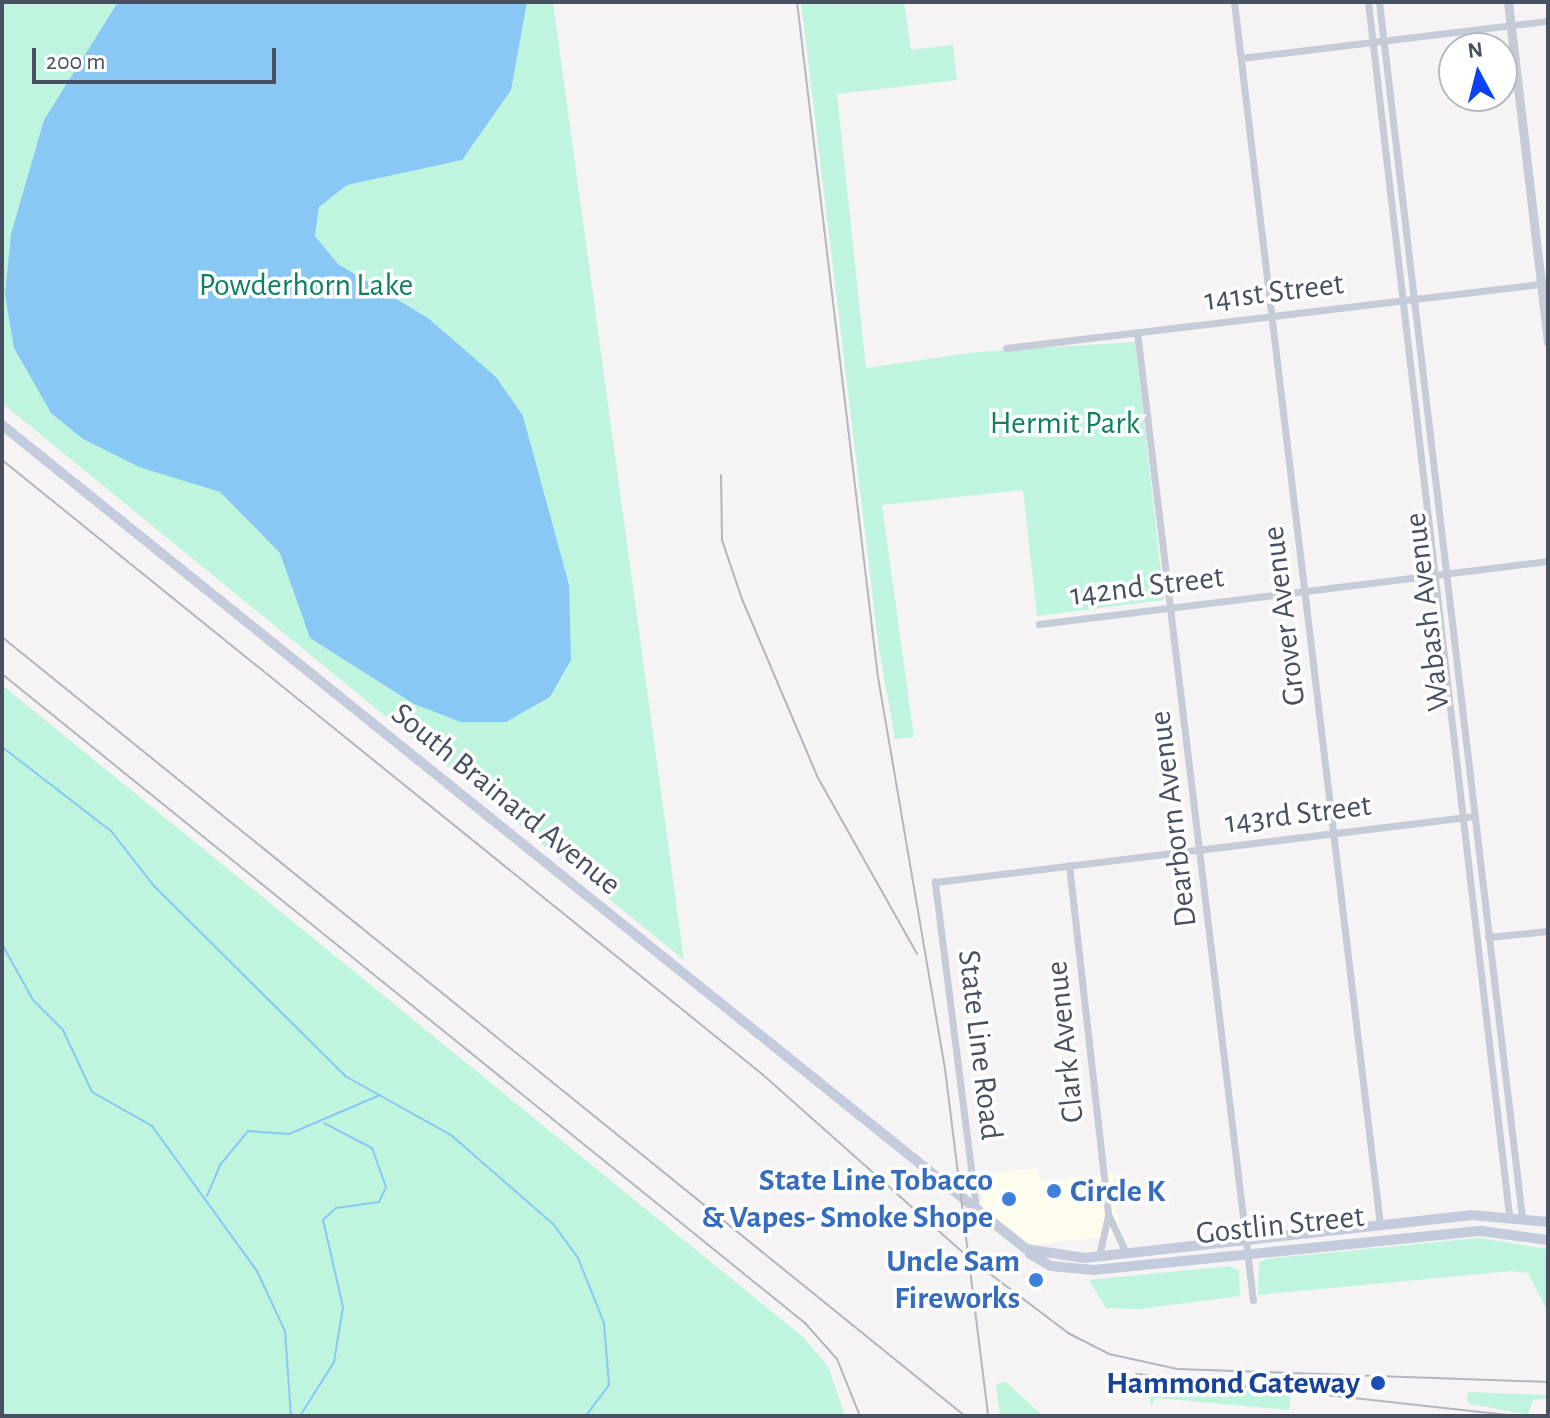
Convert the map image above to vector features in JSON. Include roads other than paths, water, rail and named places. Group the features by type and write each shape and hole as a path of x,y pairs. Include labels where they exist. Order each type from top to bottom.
{"main road":[{"name":"South Brainard Avenue","path":"2,425 976,1214"},
{"name":"Gostlin Street","path":"976,1214 1051,1266 1083,1270 1481,1231 1548,1240"},
{"name":"Gostlin Street","path":"1022,1247 1053,1257 1099,1256 1380,1225 1509,1215 1548,1222"}],"street":[{"name":"Grover Avenue","path":"1234,2 1380,1225"},
{"name":"Wabash Avenue","path":"1368,2 1509,1215"},
{"name":"Wabash Avenue","path":"1379,2 1522,1217"},
{"path":"1508,2 1544,283 1548,343"},
{"path":"1241,58 1548,21"},
{"name":"141st Street","path":"1006,348 1544,283"},
{"name":"Dearborn Avenue","path":"1137,332 1173,607 1253,1300"},
{"name":"142nd Street","path":"1039,624 1548,561"},
{"name":"143rd Street","path":"935,882 1475,816"},
{"name":"Clark Avenue","path":"1069,865 1108,1214 1126,1253"},
{"name":"State Line Road","path":"935,882 976,1214"},
{"path":"1478,938 1548,931"},
{"name":"Clark Avenue","path":"1099,1256 1108,1214"}],"water":[{"name":"Powderhorn Lake","path":"118,2 527,2 511,90 462,160 347,185 319,207 315,236 338,264 428,318 496,377 523,416 569,585 571,660 550,697 506,722 461,722 414,704 310,638 280,553 220,492 139,467 83,439 51,413 14,348 5,295 11,234 44,120"}],"waterway":[{"path":"2,747 111,831 154,886 345,1076 451,1135 554,1225 578,1258 604,1323 609,1385 586,1416"},
{"path":"2,944 33,1000 63,1030 92,1092 152,1126 257,1271 285,1331 291,1416"},
{"path":"207,1196 220,1165 248,1131 289,1134 380,1095"},
{"path":"300,1416 334,1362 343,1307 323,1220 336,1208 379,1202 386,1187 372,1148 324,1123"},
{"path":"499,1416 505,1416"}],"railway":[{"path":"797,2 878,677 945,1069 988,1416"},
{"path":"2,460 762,1074 969,1258 1068,1333 1109,1354 1177,1369 1548,1382"},
{"path":"721,475 722,540 742,599 818,778 917,954"},
{"path":"2,637 965,1416"},
{"path":"2,674 805,1323 837,1359 860,1416"},
{"path":"1136,1374 1519,1416"}],"place":[{"name":"Circle K","path":"1054,1191"},
{"name":"State Line Tobacco & Vapes- Smoke Shope","path":"1009,1199"},
{"name":"Uncle Sam Fireworks","path":"1036,1280"},
{"name":"Hammond Gateway","path":"1378,1383"}],"park label":[{"name":"Hermit Park","path":"1065,423"}]}
